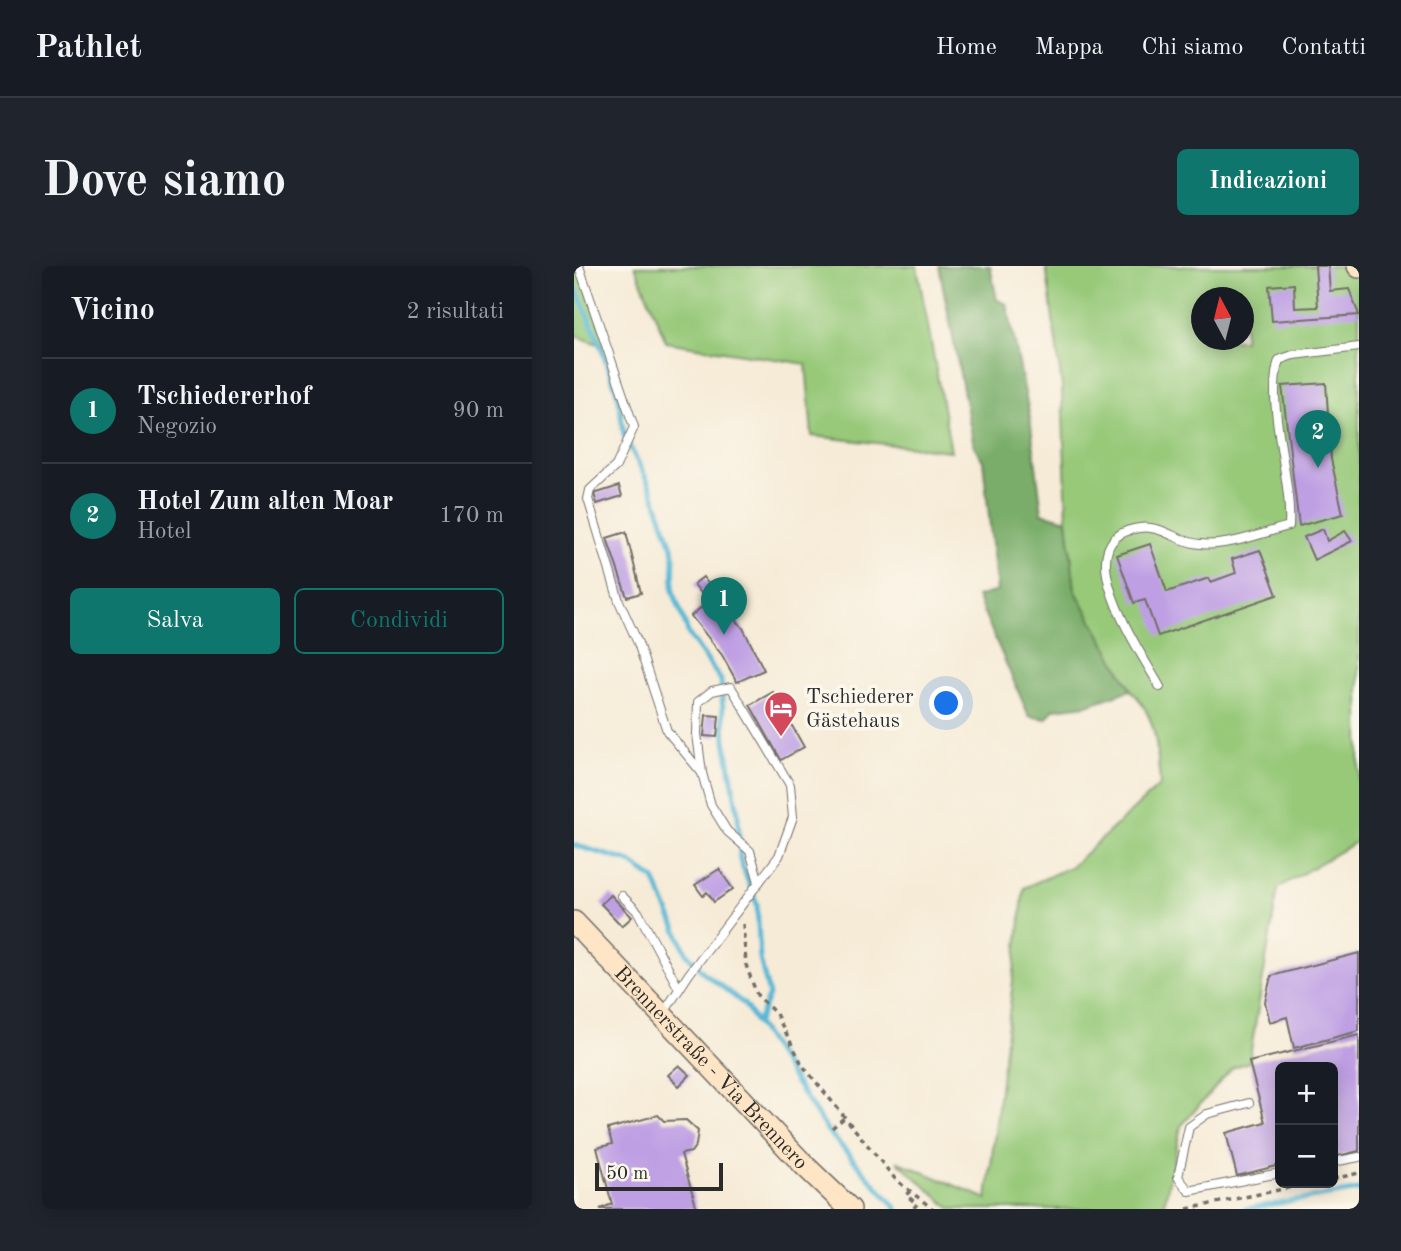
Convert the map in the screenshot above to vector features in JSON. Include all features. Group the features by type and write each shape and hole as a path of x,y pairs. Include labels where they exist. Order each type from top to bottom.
{"main road":[{"name":"Brennerstraße - Via Brennero","path":"574,922 804,1165 850,1209"}],"lane":[{"path":"579,266 634,427 631,439 616,466 590,490 588,499 619,601 638,643 667,732 702,773"},
{"path":"1160,687 1113,600 1104,557 1109,542 1123,532 1141,527 1164,531 1199,545 1237,540 1289,526 1290,499 1276,404 1279,360 1293,355 1359,347"},
{"path":"663,1014 689,974 741,908 779,856 793,817 790,785 731,687 715,691 698,702 697,734 702,773 711,805 734,838 745,845 757,885"},
{"path":"622,896 638,912 679,989"},
{"path":"1249,1103 1207,1114 1189,1127 1178,1177 1189,1191 1275,1174"},
{"path":"1338,1161 1359,1157"}],"path":[{"path":"741,908 747,965 757,995 769,1007 803,1066 896,1180 933,1209"},
{"path":"832,1128 845,1117"},
{"path":"1338,1178 1359,1173"},
{"path":"1187,1209 1288,1188"},
{"path":"910,1191 906,1195 917,1204 914,1208"}],"green space":[{"path":"574,266 578,266 608,348 574,335"},
{"path":"635,266 917,266 951,451 812,436 806,364 666,342"},
{"path":"939,266 990,266 997,300 1007,304 1030,418 1042,513 1067,520 1075,590 1131,690 1087,705 1054,709 1046,719 1029,716 977,597 997,591 983,461 974,446"},
{"path":"1046,266 1359,266 1359,840 1278,888 1249,1062 1232,1068 1181,1126 1164,1205 1158,1209 951,1209 897,1161 987,1199 1024,888 1072,866 1160,785 1154,734 1146,711 1131,690 1075,590 1067,520 1062,387"}],"building":[{"path":"1315,266 1328,266 1330,291 1349,289 1359,315 1272,321 1269,286 1294,284 1295,308 1318,307"},
{"path":"1326,383 1331,459 1343,514 1299,526 1282,386"},
{"path":"619,486 622,496 597,504 594,494"},
{"path":"1323,529 1327,541 1345,531 1352,541 1314,560 1304,537"},
{"path":"626,532 641,593 627,597 607,538"},
{"path":"1150,544 1167,592 1209,578 1211,582 1236,573 1232,559 1260,550 1277,595 1158,636 1145,600 1134,603 1117,555"},
{"path":"703,577 713,590 704,597 694,584"},
{"path":"716,595 743,628 764,670 737,682 722,655 691,616"},
{"path":"773,692 804,747 781,760 750,705"},
{"path":"706,715 719,716 717,737 704,736"},
{"path":"719,869 733,889 714,902 707,892 703,896 695,885"},
{"path":"611,895 632,917 622,926 601,904"},
{"path":"1359,953 1359,1031 1294,1048 1287,1017 1270,1022 1265,1002 1271,976"},
{"path":"1359,1035 1359,1151 1338,1156 1338,1062 1275,1062 1275,1166 1237,1176 1226,1133 1265,1122 1249,1062"},
{"path":"679,1065 690,1075 679,1086 668,1075"},
{"path":"658,1115 664,1121 686,1120 698,1131 696,1145 691,1152 681,1154 697,1209 600,1209 612,1204 597,1148 612,1144 608,1129"}],"waterway":[{"path":"574,283 618,396 624,435 651,488 674,553 673,591 689,635 721,680 725,740 738,814 740,860 757,904 760,959 769,995 758,1022"},
{"path":"574,845 628,861 654,879 687,954 703,972 744,1004 827,1130 897,1209"},
{"path":"1245,1209 1359,1190"}],"place":[{"name":"Hotel Zum alten Moar","path":"1318,468"},
{"name":"Tschiedererhof","path":"724,635"},
{"name":"Tschiederer Gästehaus","path":"781,738"}]}
